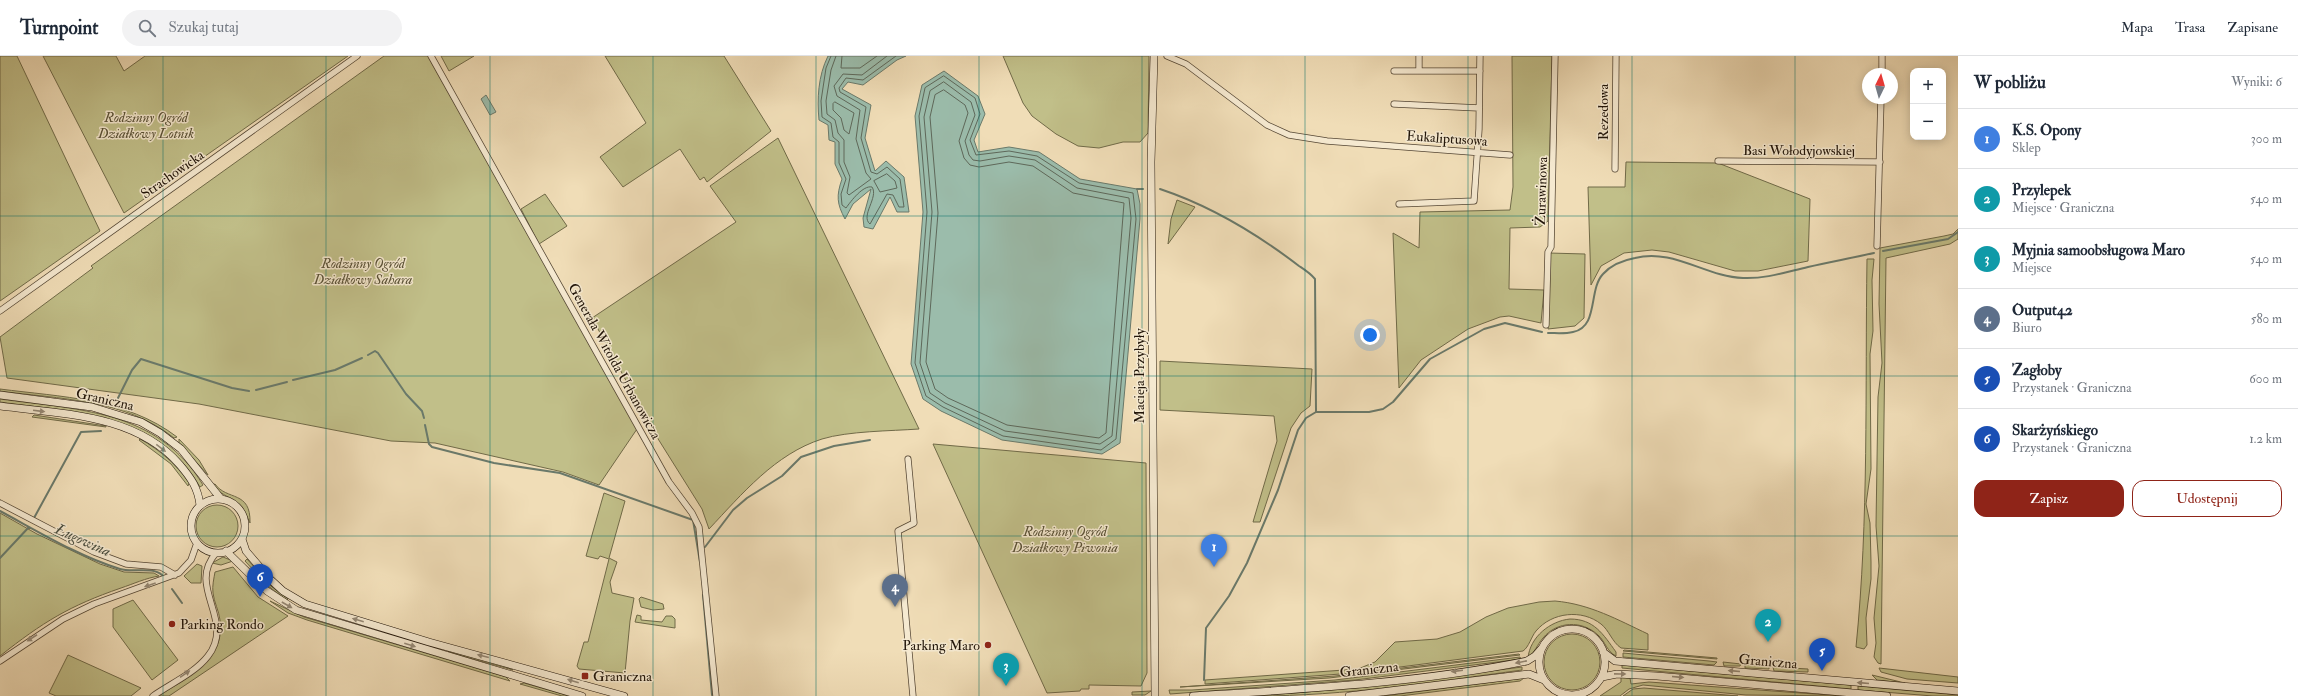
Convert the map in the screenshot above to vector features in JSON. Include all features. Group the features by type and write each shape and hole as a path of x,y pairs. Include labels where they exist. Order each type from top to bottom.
{"main road":[{"name":"Macieja Przybyły","path":"1154,56 1151,162 1155,696"},
{"name":"Graniczna","path":"0,395 92,407 141,422 160,433 181,449 221,498"},
{"name":"Graniczna","path":"0,406 89,418 124,426 139,433 157,444 181,466 198,490 200,505"},
{"path":"242,539 236,546 226,551 216,553 205,550 197,543 192,533 191,523 194,512 200,505 209,500 221,498 239,508 244,517 242,539 246,551 271,580 292,597 305,604 429,642 624,696"},
{"path":"226,551 267,591 296,610 582,696"},
{"path":"1571,630 1589,635 1596,640 1603,652 1605,665 1602,677 1595,686 1584,693 1566,695 1552,687 1545,680 1540,664 1542,648 1552,636 1571,630"},
{"name":"Graniczna","path":"1193,696 1320,688 1459,671 1527,661 1535,656 1542,648"},
{"name":"Graniczna","path":"1603,652 1615,661 1958,691"},
{"path":"517,676 520,666"},
{"name":"Graniczna","path":"1350,696 1529,674 1545,680"},
{"name":"Graniczna","path":"1602,677 1617,674 1657,676 1887,696"},
{"path":"1552,687 1552,696"}],"street":[{"name":"Strachowicka","path":"0,311 357,56"},
{"name":"Generała Witolda Urbanowicza","path":"431,56 669,482 697,520 704,568 716,696"},
{"name":"Eukaliptusowa","path":"1168,56 1186,64 1277,131 1304,139 1510,154"},
{"path":"1419,56 1419,71"},
{"path":"1399,204 1474,201 1480,56"},
{"name":"Żurawinowa","path":"1546,325 1548,252 1551,246 1554,194 1555,56"},
{"name":"Rezedowa","path":"1615,169 1616,56"},
{"path":"1882,56 1882,68"},
{"path":"1394,71 1480,71"},
{"path":"1394,104 1479,108"},
{"path":"1877,246 1881,104"},
{"name":"Basi Wołodyjowskiej","path":"1718,161 1880,162"},
{"path":"908,459 914,523 898,531 913,696"},
{"path":"0,503 94,552 126,564 161,567 175,575"},
{"path":"0,662 63,619 94,604 175,575 191,560 197,543"},
{"path":"153,696 199,665 208,656 214,645 217,633 217,618 207,589 206,576 208,563 216,553"}],"green space":[{"name":"Rodzinny Ogród Działkowy Lotnik","path":"0,56 17,56 100,231 0,301"},
{"name":"Rodzinny Ogród Działkowy Lotnik","path":"43,56 116,56 124,71 145,56 348,56 124,213"},
{"name":"Rodzinny Ogród Działkowy Sahara","path":"384,56 428,56 637,429 599,485 563,472 435,443 391,441 199,404 7,378 0,337 93,268 91,266"},
{"path":"441,56 474,56 449,71"},
{"path":"605,56 724,56 771,131 707,182 704,177 700,180 680,149 623,187 600,157 646,123"},
{"path":"1003,56 1149,56 1148,133 1140,142 1123,142 1099,148 1078,146 1056,134 1032,116 1023,103"},
{"path":"1512,56 1552,56 1548,221 1540,227 1510,228 1509,289 1544,290 1541,323 1509,316 1500,317 1468,329 1421,360 1399,388 1393,233 1419,248 1420,212 1510,210 1513,187"},
{"path":"778,138 919,429 844,434 822,439 805,446 789,454 760,476 709,529 702,509 655,434 592,318 736,222 710,186"},
{"path":"1626,162 1718,163 1810,199 1808,261 1758,271 1735,271 1669,252 1652,250 1624,253 1601,266 1591,285 1588,187 1625,187"},
{"path":"545,194 567,226 539,244 521,209"},
{"path":"1177,200 1195,207 1168,244 1171,219"},
{"path":"1958,229 1958,239 1950,244 1886,258 1881,664 1878,663 1874,657 1876,643 1874,618 1879,566 1876,526 1878,397 1882,363 1879,304 1880,248 1953,234"},
{"path":"1549,253 1585,254 1584,318 1575,326 1548,329"},
{"path":"1867,259 1874,259 1872,280 1873,331 1870,354 1871,469 1866,504 1870,523 1871,579 1866,618 1867,645 1864,649 1856,647 1865,502"},
{"path":"1160,361 1312,369 1310,406 1301,413 1291,428 1260,522 1253,522 1277,441 1274,416 1160,410"},
{"path":"0,389 69,397 115,407 136,414 157,424 177,437 174,438 155,425 135,415 113,408 68,399 0,391"},
{"path":"0,399 86,411 114,418 139,427 163,441 184,460 203,485 200,487 182,462 162,444 138,430 112,420 57,409 0,402"},
{"path":"34,415 106,426 106,427 32,417"},
{"path":"140,439 161,453 173,464 189,483 188,486 171,464 139,440"},
{"path":"179,439 199,460 208,475 179,443"},
{"name":"Rodzinny Ogród Działkowy Piwonia","path":"933,444 1146,463 1147,673 1141,686 1089,685 1089,689 1081,689 1080,691 1047,693"},
{"path":"215,484 226,493 243,501 247,505 250,523 242,507 212,485"},
{"path":"604,493 625,501 609,558 617,562 610,582 612,593 634,598 630,621 625,673 579,669 577,666 584,642 588,642 609,559 600,556 598,559 586,556"},
{"path":"213,505 221,505 229,508 235,514 238,526 235,538 229,544 221,547 213,547 205,544 199,538 196,530 196,522 199,514 205,508"},
{"path":"0,513 37,534 100,564 124,572 154,573 159,576 86,601 71,608 43,624 0,656"},
{"path":"223,557 233,561 221,565 212,563"},
{"path":"247,559 272,587 288,599 287,600 268,586 245,561"},
{"path":"197,564 202,566 201,583 191,583 184,576"},
{"path":"233,567 258,597 288,616 169,696 159,696 192,674 211,657 217,646 220,634 219,613 213,593 215,572"},
{"path":"641,597 663,604 664,609 653,610 641,607 639,599"},
{"path":"133,600 178,660 152,680 113,627 113,609"},
{"path":"270,601 304,617 506,677 510,681 307,620 288,613"},
{"path":"1555,601 1580,605 1592,609 1648,634 1648,650 1621,648 1615,643 1604,627 1593,619 1585,616 1567,615 1559,616 1543,625 1536,631 1523,651 1354,673 1205,684 1205,680 1358,669 1375,662 1395,642 1437,639 1460,632 1486,617 1508,608 1539,602"},
{"path":"637,615 641,616 641,620 662,622 666,616 672,616 675,619 675,628 635,622"},
{"path":"1570,619 1585,622 1597,629 1607,639 1616,652 1616,656 1610,652 1600,637 1592,630 1570,624 1555,628 1549,632 1528,658 1533,643 1542,631 1555,623"},
{"path":"1572,634 1583,636 1592,642 1598,651 1600,662 1598,673 1592,682 1583,688 1572,690 1561,688 1552,682 1546,673 1544,662 1546,651 1552,642 1561,636"},
{"path":"449,651 499,664 513,670 448,652"},
{"path":"1623,651 1717,658 1717,659"},
{"path":"1623,653 1717,662 1714,665 1623,657"},
{"path":"68,655 141,688 131,696 56,696 49,693"},
{"path":"1520,655 1329,678 1180,687 1335,676"},
{"path":"1520,657 1521,659 1355,680 1170,694 1169,690 1192,690 1335,680"},
{"path":"1723,662 1741,664 1740,666 1724,666"},
{"path":"1745,664 1769,666 1769,669 1745,668"},
{"path":"1622,665 1851,685 1851,689 1622,668"},
{"path":"1522,667 1522,670 1389,688 1323,694 1256,696 1357,688"},
{"path":"1773,667 1808,669 1808,672 1774,671"},
{"path":"1879,668 1958,677 1958,683 1907,679 1881,672"},
{"path":"1872,675 1905,683 1877,680"},
{"path":"1621,677 1630,678 1631,684 1649,682 1842,696 1746,695 1643,685 1629,689 1620,696 1600,696 1621,682"},
{"path":"1524,678 1520,681 1400,696 1384,696"},
{"path":"524,683 569,696 562,696 520,684"},
{"path":"1858,686 1958,696 1933,696 1858,690"},
{"path":"1644,688 1738,696 1623,696 1633,689"},
{"path":"1151,691 1145,695 1132,695 1132,692"}],"water":[{"path":"828,56 906,56 897,60 863,85 848,82 842,89 871,105 865,138 875,171 886,161 904,177 909,212 897,212 890,197 873,229 864,227 863,218 871,189 853,204 845,219 840,209 838,195 842,179 835,164 835,142 829,140 828,125 819,120 818,112 820,80"},
{"path":"944,71 978,96 985,114 974,140 978,152 1009,147 1039,152 1080,179 1137,189 1140,204 1140,219 1120,443 1102,454 1002,440 941,411 923,399 911,364 923,212 915,116 922,85"},
{"path":"486,95 496,112 490,115 481,99"}],"waterway":[{"path":"1137,189 1143,189"},
{"path":"1160,189 1215,212 1250,232 1266,242 1315,279 1316,412"},
{"path":"1883,251 1948,239 1958,232"},
{"path":"1548,333 1570,333 1581,329 1587,323 1590,316 1598,281 1606,271 1631,259 1649,256 1663,257 1716,273 1751,278 1776,275 1874,253"},
{"path":"1204,680 1206,628 1229,596 1247,563 1278,490 1298,430 1306,418 1316,412 1369,412 1383,409 1393,402 1430,359 1484,329 1505,323 1542,332"},
{"path":"368,355 375,351 378,353 406,394 422,411 424,418"},
{"path":"293,380 335,370 362,358"},
{"path":"118,398 132,370 141,359 232,388 249,391"},
{"path":"256,390 287,382"},
{"path":"425,425 429,444 432,447 494,463 560,473 693,520 700,562"},
{"path":"34,518 81,432 101,431"},
{"path":"705,547 733,510 747,498 782,476 801,457 834,446 870,440"},
{"name":"Ługowina","path":"0,511 59,543 104,564 125,570 148,570 158,572 162,575"},
{"path":"0,558 29,527"},
{"path":"172,589 182,603"},
{"path":"703,595 712,695"}],"place":[{"name":"K.S. Opony","path":"1214,567"},
{"name":"Skarżyńskiego","path":"260,597"},
{"name":"Output42","path":"895,607"},
{"name":"Parking Rondo","path":"172,624"},
{"name":"Przylepek","path":"1768,642"},
{"name":"Parking Maro","path":"988,645"},
{"name":"Zagłoby","path":"1822,671"},
{"name":"Graniczna","path":"585,676"},
{"name":"Myjnia samoobsługowa Maro","path":"1006,686"}]}
